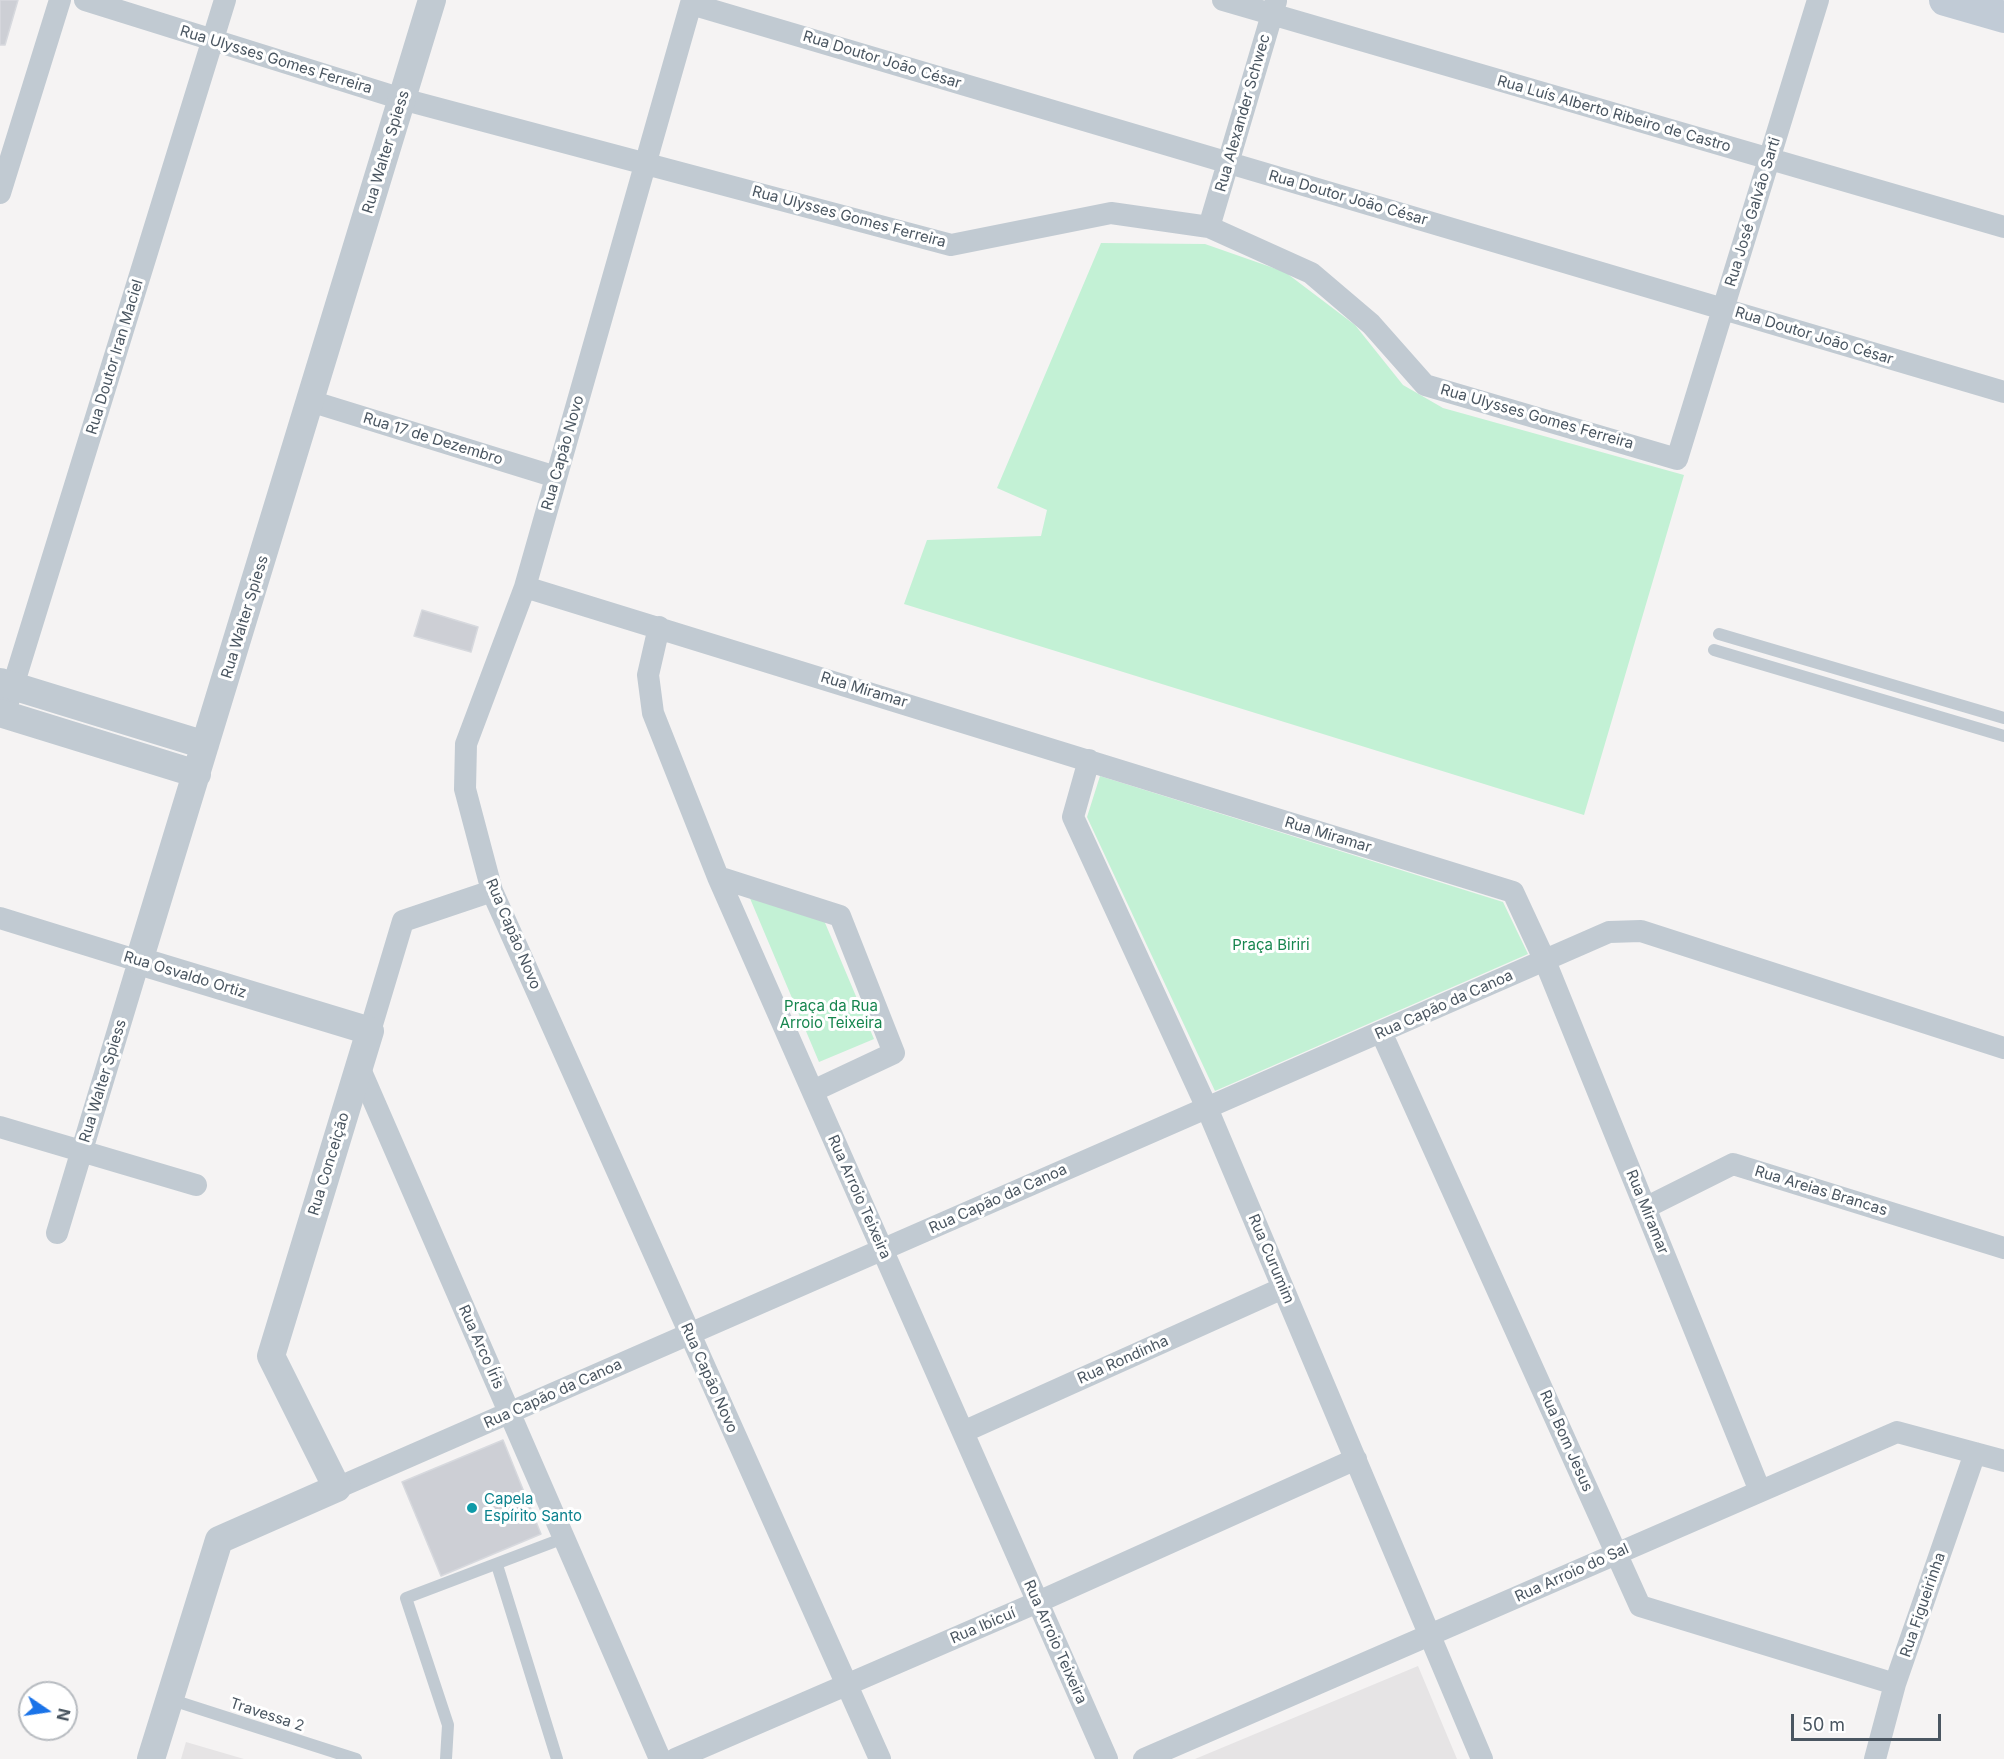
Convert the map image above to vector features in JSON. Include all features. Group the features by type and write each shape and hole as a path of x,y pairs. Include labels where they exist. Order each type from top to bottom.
{"main road":[{"path":"1945,0 2004,16"}],"street":[{"path":"0,193 6,155 60,0"},
{"name":"Rua Ulysses Gomes Ferreira","path":"85,0 402,99 951,245 1111,213 1209,227 1311,273 1371,324 1425,385 1677,459"},
{"name":"Rua Doutor Iran Maciel","path":"2,714 7,684 225,0"},
{"name":"Rua Walter Spiess","path":"57,1233 432,0"},
{"name":"Rua Luís Alberto Ribeiro de Castro","path":"1223,0 1274,7 1769,159 2004,227"},
{"name":"Rua José Galvão Sarti","path":"1677,459 1818,0"},
{"name":"Rua Doutor João César","path":"692,2 2004,392"},
{"name":"Rua Capão Novo","path":"692,2 525,587 466,744 465,789 492,891 880,1759"},
{"name":"Rua Alexander Schwec","path":"1209,227 1274,7"},
{"name":"Rua 17 de Dezembro","path":"310,401 556,477"},
{"name":"Rua Miramar","path":"525,587 1513,892 1545,961 1760,1491"},
{"name":"Rua Arroio Teixeira","path":"659,627 648,675 653,713 718,877 1107,1759"},
{"path":"7,684 205,746"},
{"path":"2,714 197,774"},
{"name":"Rua Curumim","path":"1089,760 1073,817 1207,1108 1482,1759"},
{"path":"718,877 840,916 894,1053 813,1091"},
{"name":"Rua Conceição","path":"337,1488 271,1356 403,921 492,891"},
{"name":"Rua Osvaldo Ortiz","path":"0,918 370,1031"},
{"name":"Rua Capão da Canoa","path":"151,1759 219,1539 1609,932 1641,931 2004,1048"},
{"name":"Rua Bom Jesus","path":"1381,1032 1641,1606 1895,1684"},
{"name":"Rua Arco Íris","path":"359,1067 660,1759"},
{"path":"0,1127 196,1185"},
{"name":"Rua Areias Brancas","path":"1645,1208 1733,1164 2004,1248"},
{"name":"Rua Rondinha","path":"963,1432 1283,1288"},
{"name":"Rua Arroio do Sal","path":"1144,1759 1897,1432 2004,1461"},
{"name":"Rua Figueirinha","path":"1875,1759 1895,1684 1975,1453"},
{"name":"Rua Ibicuí","path":"675,1759 1038,1602 1356,1459"}],"lane":[{"path":"1719,634 2004,718"},
{"path":"1714,650 2004,736"},
{"path":"446,1759 448,1725 406,1598 564,1538"},
{"path":"497,1565 557,1759"},
{"name":"Travessa 2","path":"169,1699 356,1759"}],"shaded area":[{"path":"1418,1666 1457,1759 1195,1759"},
{"path":"186,1742 244,1759 181,1759"}],"green space":[{"path":"1101,243 1205,244 1285,272 1355,325 1403,385 1443,408 1684,475 1584,815 904,604 927,540 1041,536 1047,510 997,488"},
{"name":"Praça Biriri","path":"1100,776 1503,902 1528,954 1215,1091 1087,817"},
{"name":"Praça da Rua Arroio Teixeira","path":"749,896 823,918 874,1039 819,1062"}],"building":[{"path":"0,0 18,0 5,45 0,45"},
{"path":"422,610 478,627 471,652 414,636"},
{"name":"Capela Espírito Santo","path":"503,1440 541,1534 441,1576 402,1482"}],"place":[{"name":"Capela Espírito Santo","path":"472,1508"}]}
